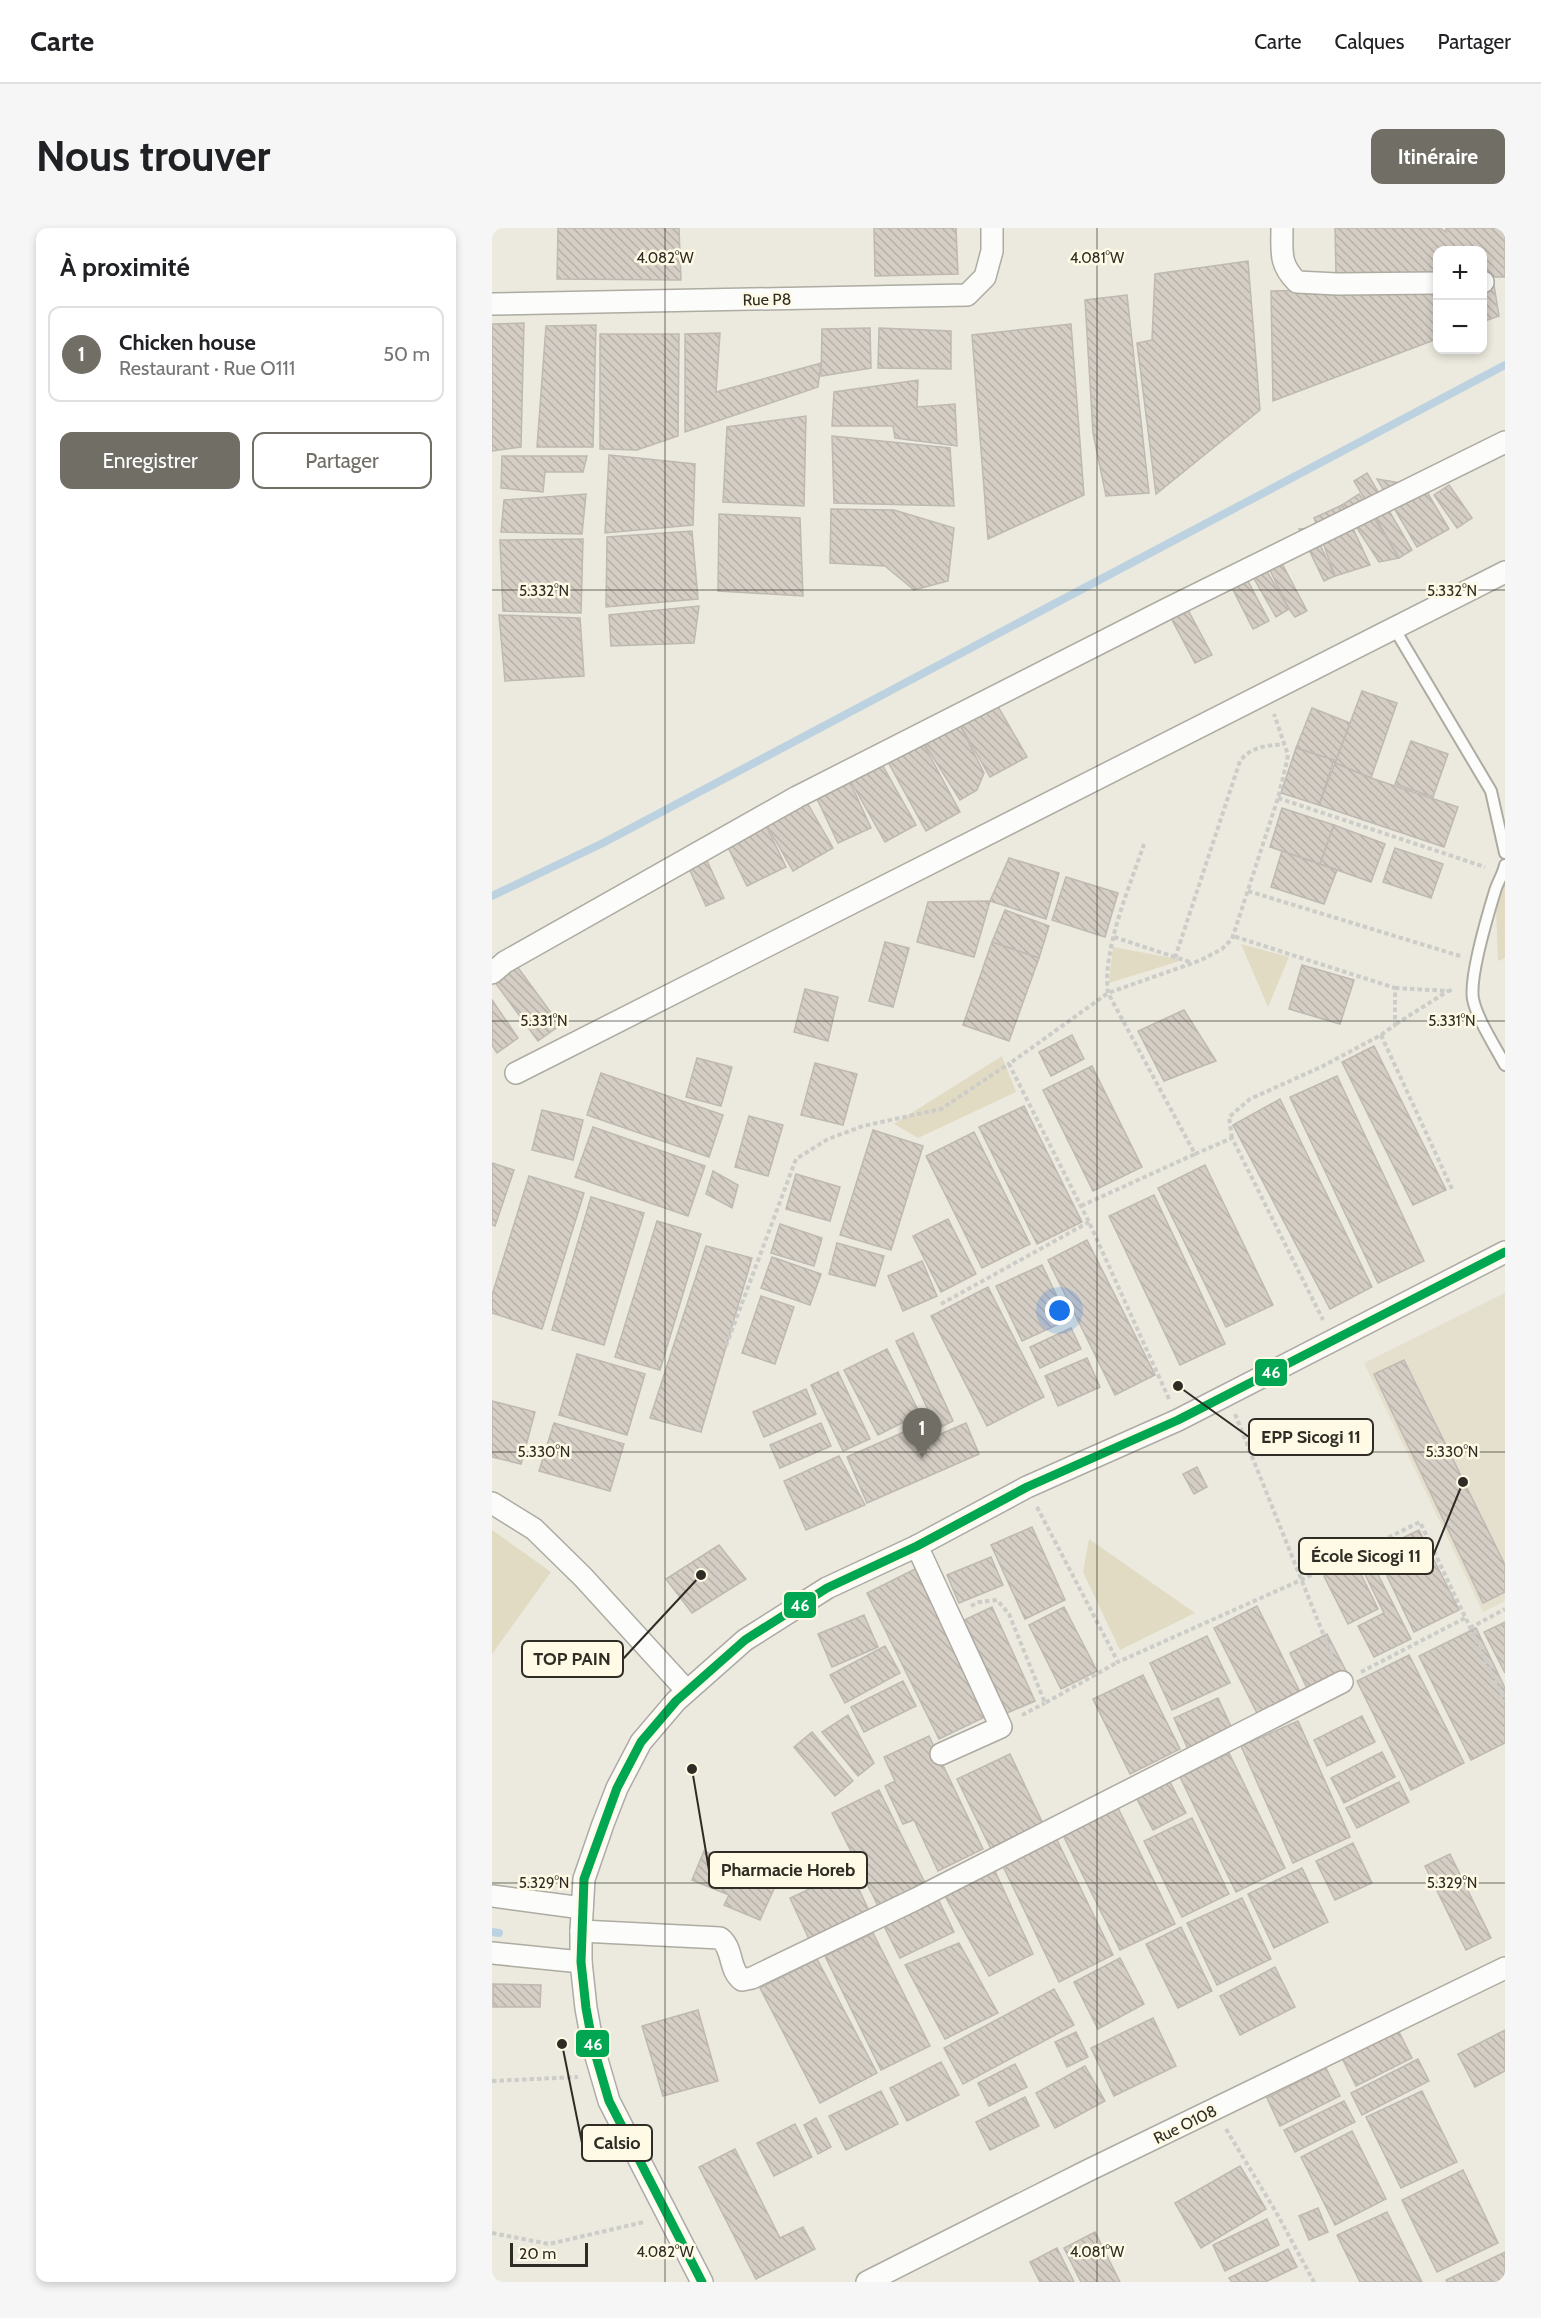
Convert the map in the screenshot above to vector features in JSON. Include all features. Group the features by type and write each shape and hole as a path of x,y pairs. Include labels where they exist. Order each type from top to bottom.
{"street":[{"name":"Rue P8","path":"492,304 967,294 985,277 992,251 992,228"},
{"path":"1282,228 1282,257 1286,271 1297,282 1433,283"},
{"path":"492,973 505,962 797,797 1167,609 1505,442"},
{"path":"516,1073 1505,572"},
{"path":"702,2282 609,2100 588,2018 581,1962 580,1931 584,1879 617,1788 641,1742 676,1701 746,1640 827,1588 917,1546 1027,1487 1179,1420 1505,1252"},
{"path":"492,1503 543,1537 583,1577 687,1691"},
{"path":"917,1546 952,1617 1001,1727 942,1754"},
{"path":"580,1931 720,1938 728,1944 736,1975 742,1980 752,1978 916,1899 1342,1682"},
{"path":"492,1896 582,1908"},
{"path":"492,1953 581,1962"},
{"name":"Rue O108","path":"867,2282 1505,1968"}],"lane":[{"path":"1394,628 1491,791 1505,853"},
{"path":"1504,869 1496,889 1477,962 1473,992 1475,1004 1505,1065"}],"path":[{"path":"1179,1420 1089,1222 1009,1064 1108,993 1191,963 1222,949 1233,936 1278,798 1288,755 1267,693"},
{"path":"1175,958 1240,761 1247,752 1258,747 1284,744"},
{"path":"1278,798 1504,869"},
{"path":"1143,844 1114,937 1106,983 1108,993 1195,1154"},
{"path":"1248,891 1477,962"},
{"path":"1233,936 1395,988 1449,991"},
{"path":"1114,937 1191,963"},
{"path":"1333,1340 1232,1138 1229,1117 1250,1099 1321,1067 1381,1035 1449,991 1474,980"},
{"path":"1395,988 1395,1025"},
{"path":"1381,1035 1452,1189"},
{"path":"726,1346 796,1159 828,1139 863,1126 941,1109 1017,1058"},
{"path":"1081,1206 1232,1138"},
{"path":"941,1304 1089,1222"},
{"path":"1227,1394 1342,1682 1465,1618"},
{"path":"1027,1487 1118,1662"},
{"path":"952,1617 979,1602 997,1600 1009,1614 1045,1702 1118,1662 1301,1580 1420,1522 1505,1701"},
{"path":"1470,1628 1505,1610"},
{"path":"492,2081 601,2075"},
{"path":"1214,2110 1276,2212 1314,2282"},
{"path":"492,2233 549,2244 669,2216"}],"shaded area":[{"path":"1495,881 1505,884 1505,958 1498,961"},
{"path":"1241,944 1289,957 1268,1007"},
{"path":"1113,947 1183,960 1109,983"},
{"path":"1002,1056 1016,1092 918,1138 894,1124"},
{"path":"1505,1293 1505,1601 1483,1612 1364,1363"},
{"path":"492,1530 551,1572 492,1654"},
{"path":"1089,1539 1195,1613 1120,1650 1083,1572"}],"building":[{"path":"558,228 679,228 681,280 557,279"},
{"path":"874,228 956,228 958,274 875,276"},
{"path":"1335,228 1440,228 1446,232 1446,228 1505,228 1505,277 1487,277 1487,246 1433,246 1433,277 1336,276"},
{"path":"1248,261 1260,410 1156,494 1137,343 1152,340 1155,274"},
{"path":"1494,285 1499,316 1487,320 1487,300 1487,286"},
{"path":"1433,287 1433,341 1273,401 1271,291"},
{"path":"1127,295 1149,493 1106,496 1093,433 1085,300"},
{"path":"524,323 521,447 492,451 492,324"},
{"path":"1071,324 1084,495 988,539 972,335"},
{"path":"596,325 593,447 537,447 546,326"},
{"path":"870,328 871,368 821,376 822,329"},
{"path":"879,328 951,331 951,369 878,368"},
{"path":"720,333 716,392 821,363 818,387 685,432 685,334"},
{"path":"600,334 679,334 678,436 637,450 600,449"},
{"path":"918,380 917,407 955,404 957,446 895,438 893,426 832,426 834,392"},
{"path":"806,416 804,506 723,502 727,427"},
{"path":"832,436 950,448 954,506 834,503"},
{"path":"609,455 695,464 693,525 605,533"},
{"path":"502,456 587,456 583,472 545,472 543,492 501,488"},
{"path":"1367,473 1412,550 1399,558 1354,481"},
{"path":"1377,479 1424,487 1449,529 1417,547"},
{"path":"1449,485 1472,518 1457,528 1434,495"},
{"path":"586,494 582,534 501,532 504,500"},
{"path":"1359,494 1399,558 1379,562 1342,505"},
{"path":"1342,505 1370,565 1335,576 1314,518"},
{"path":"831,509 894,510 954,528 948,581 914,590 885,566 830,563"},
{"path":"719,514 800,518 803,596 718,591"},
{"path":"1312,528 1335,576 1324,581 1299,529"},
{"path":"692,531 698,599 606,607 607,537"},
{"path":"583,539 581,613 503,611 500,540"},
{"path":"1275,550 1307,611 1295,617 1263,556"},
{"path":"1258,556 1289,609 1276,617 1245,563"},
{"path":"1239,564 1269,621 1253,629 1224,572"},
{"path":"1180,595 1212,655 1195,663 1163,603"},
{"path":"699,606 694,643 611,646 609,615"},
{"path":"499,615 580,618 584,676 505,681"},
{"path":"988,689 1027,757 990,777 951,709"},
{"path":"1362,691 1397,703 1371,778 1335,763"},
{"path":"1312,708 1350,723 1335,763 1334,760 1296,748"},
{"path":"956,717 984,773 977,790 960,800 917,732"},
{"path":"917,732 960,812 926,831 882,751"},
{"path":"1411,741 1448,754 1433,797 1395,784"},
{"path":"1296,748 1334,760 1319,805 1281,793"},
{"path":"875,752 916,825 885,842 844,769"},
{"path":"1335,763 1371,778 1458,807 1444,847 1319,805"},
{"path":"844,769 871,828 838,843 810,784"},
{"path":"801,792 833,848 793,871 761,815"},
{"path":"1282,808 1334,825 1320,864 1270,847"},
{"path":"761,815 786,867 747,886 722,835"},
{"path":"1334,825 1385,844 1371,882 1320,864"},
{"path":"1395,848 1443,864 1431,898 1383,882"},
{"path":"1282,851 1337,870 1324,904 1271,887"},
{"path":"704,854 724,898 706,906 686,862"},
{"path":"1009,858 1059,873 1046,919 990,901"},
{"path":"1066,877 1118,893 1105,937 1052,920"},
{"path":"990,901 974,957 917,942 928,902"},
{"path":"1005,910 1049,926 1039,958 992,942"},
{"path":"885,942 909,948 893,1007 869,1001"},
{"path":"992,942 1039,958 1009,1041 963,1025"},
{"path":"516,965 560,1025 538,1041 494,981"},
{"path":"1302,965 1354,980 1340,1024 1289,1009"},
{"path":"805,989 838,997 828,1041 794,1032"},
{"path":"492,1000 518,1038 497,1053 492,1045"},
{"path":"1184,1010 1216,1061 1164,1081 1138,1031"},
{"path":"1072,1035 1084,1059 1051,1076 1039,1052"},
{"path":"1374,1046 1446,1190 1413,1205 1342,1062"},
{"path":"697,1058 732,1067 721,1106 686,1097"},
{"path":"815,1063 857,1074 843,1125 801,1115"},
{"path":"1092,1066 1142,1167 1093,1191 1043,1090"},
{"path":"601,1073 723,1115 709,1157 587,1115"},
{"path":"1337,1076 1424,1261 1378,1283 1290,1097"},
{"path":"1280,1099 1372,1287 1330,1309 1233,1125"},
{"path":"1024,1106 1082,1222 1037,1244 979,1127"},
{"path":"542,1110 583,1120 573,1160 532,1150"},
{"path":"749,1116 783,1125 768,1176 735,1167"},
{"path":"593,1127 705,1166 688,1216 575,1177"},
{"path":"873,1130 923,1146 891,1250 840,1235"},
{"path":"974,1132 1030,1244 982,1268 926,1156"},
{"path":"492,1163 514,1170 495,1226 492,1225"},
{"path":"1205,1165 1273,1305 1226,1327 1158,1188"},
{"path":"713,1171 738,1185 732,1208 706,1194"},
{"path":"796,1174 840,1187 830,1221 786,1209"},
{"path":"529,1176 584,1193 542,1329 492,1313 492,1295"},
{"path":"1154,1195 1225,1344 1180,1365 1109,1216"},
{"path":"591,1197 644,1213 604,1345 552,1330"},
{"path":"948,1219 976,1274 941,1292 913,1236"},
{"path":"657,1221 701,1234 660,1370 615,1357"},
{"path":"780,1224 822,1238 814,1266 771,1253"},
{"path":"1087,1240 1155,1375 1115,1395 1048,1260"},
{"path":"837,1243 884,1256 875,1286 829,1274"},
{"path":"706,1246 752,1258 701,1432 650,1418"},
{"path":"772,1257 821,1274 810,1305 761,1288"},
{"path":"922,1261 937,1296 903,1311 888,1276"},
{"path":"1042,1265 1068,1320 1022,1341 996,1286"},
{"path":"988,1287 1044,1397 987,1426 931,1316"},
{"path":"761,1296 794,1307 775,1364 742,1353"},
{"path":"1071,1328 1081,1349 1040,1368 1030,1347"},
{"path":"913,1333 953,1421 937,1429 896,1341"},
{"path":"887,1349 920,1414 878,1435 844,1370"},
{"path":"577,1354 645,1374 627,1435 559,1415"},
{"path":"1087,1358 1100,1387 1058,1406 1045,1376"},
{"path":"1404,1360 1505,1565 1505,1592 1483,1603 1374,1374"},
{"path":"838,1372 870,1439 843,1451 811,1385"},
{"path":"806,1389 816,1414 764,1437 753,1412"},
{"path":"492,1401 535,1412 521,1464 492,1457"},
{"path":"929,1421 936,1436 966,1423 979,1454 867,1503 847,1457"},
{"path":"554,1423 624,1444 610,1491 539,1471"},
{"path":"821,1423 831,1446 780,1468 770,1445"},
{"path":"839,1456 865,1505 806,1530 784,1481"},
{"path":"1197,1467 1207,1487 1194,1494 1183,1474"},
{"path":"1032,1527 1065,1600 1025,1619 991,1545"},
{"path":"1419,1530 1459,1610 1414,1632 1375,1551"},
{"path":"719,1545 746,1579 692,1613 666,1579"},
{"path":"991,1557 1003,1585 959,1603 947,1575"},
{"path":"1370,1559 1411,1639 1374,1657 1358,1626 1384,1613 1360,1564"},
{"path":"1355,1562 1378,1609 1348,1624 1324,1576"},
{"path":"915,1569 987,1716 939,1739 867,1593"},
{"path":"1257,1606 1300,1692 1257,1713 1214,1628"},
{"path":"992,1607 1035,1701 1007,1713 964,1620"},
{"path":"1064,1607 1097,1671 1061,1689 1029,1625"},
{"path":"864,1615 878,1647 832,1667 818,1634"},
{"path":"1505,1622 1505,1673 1484,1632"},
{"path":"1476,1628 1505,1688 1505,1743 1471,1760 1419,1656"},
{"path":"1327,1634 1346,1671 1308,1690 1290,1653"},
{"path":"1207,1636 1230,1683 1172,1710 1150,1663"},
{"path":"885,1646 900,1673 845,1703 830,1675"},
{"path":"1409,1655 1464,1763 1411,1790 1357,1681"},
{"path":"1143,1675 1180,1749 1130,1774 1093,1699"},
{"path":"903,1681 916,1706 864,1732 851,1707"},
{"path":"1218,1698 1233,1731 1189,1751 1174,1718"},
{"path":"848,1715 874,1763 858,1776 822,1732"},
{"path":"1362,1716 1375,1742 1327,1766 1314,1740"},
{"path":"1298,1721 1350,1837 1293,1863 1241,1746"},
{"path":"812,1732 853,1781 835,1796 794,1747"},
{"path":"929,1736 983,1849 938,1871 914,1820 903,1824 885,1786 895,1781 884,1757"},
{"path":"1382,1752 1395,1777 1344,1803 1331,1778"},
{"path":"1229,1753 1285,1868 1236,1892 1180,1777"},
{"path":"1010,1754 1044,1826 992,1851 957,1779"},
{"path":"1169,1780 1186,1813 1153,1830 1136,1797"},
{"path":"1399,1782 1409,1802 1357,1828 1346,1808"},
{"path":"879,1790 925,1883 878,1906 832,1813"},
{"path":"1118,1808 1175,1924 1120,1950 1063,1835"},
{"path":"1192,1818 1229,1894 1182,1917 1144,1841"},
{"path":"1055,1836 1113,1955 1059,1982 1001,1862"},
{"path":"1353,1843 1372,1883 1335,1900 1316,1861"},
{"path":"704,1851 777,1882 760,1920 724,1905 729,1895 692,1880"},
{"path":"1450,1854 1491,1938 1466,1950 1425,1866"},
{"path":"1302,1868 1328,1922 1274,1948 1248,1894"},
{"path":"994,1869 1033,1954 989,1976 944,1894"},
{"path":"850,1870 869,1911 809,1939 790,1898"},
{"path":"1242,1898 1271,1959 1217,1985 1187,1923"},
{"path":"938,1899 954,1932 900,1958 884,1926"},
{"path":"1181,1927 1212,1991 1178,2008 1146,1944"},
{"path":"873,1933 930,2046 881,2070 825,1956"},
{"path":"959,1943 998,2013 945,2039 905,1965"},
{"path":"1120,1958 1144,2004 1098,2029 1074,1982"},
{"path":"817,1959 877,2073 820,2103 760,1988"},
{"path":"1275,1967 1295,2007 1240,2035 1220,1996"},
{"path":"493,1984 541,1985 540,2007 493,2007"},
{"path":"1054,1989 1074,2025 963,2084 944,2048"},
{"path":"698,2010 718,2081 663,2096 642,2026"},
{"path":"1153,2018 1176,2066 1114,2096 1091,2048"},
{"path":"1398,2030 1412,2058 1356,2086 1342,2058"},
{"path":"1505,2030 1505,2071 1475,2087 1458,2054"},
{"path":"1076,2032 1088,2057 1067,2067 1055,2042"},
{"path":"1418,2059 1429,2081 1362,2115 1351,2093"},
{"path":"941,2062 959,2095 907,2121 890,2088"},
{"path":"1015,2064 1027,2087 989,2106 978,2083"},
{"path":"1085,2066 1105,2101 1055,2128 1036,2093"},
{"path":"1326,2068 1340,2096 1280,2126 1267,2098"},
{"path":"881,2091 898,2124 846,2150 829,2116"},
{"path":"1422,2091 1457,2162 1401,2188 1366,2117"},
{"path":"1025,2097 1039,2126 990,2150 976,2122"},
{"path":"1344,2101 1355,2122 1295,2152 1284,2130"},
{"path":"816,2118 831,2147 818,2154 804,2125"},
{"path":"795,2124 812,2157 774,2176 757,2143"},
{"path":"1352,2131 1386,2199 1335,2225 1301,2157"},
{"path":"735,2149 780,2238 803,2227 815,2249 756,2279 699,2167"},
{"path":"1240,2166 1266,2209 1201,2248 1175,2203"},
{"path":"1463,2170 1498,2243 1437,2272 1402,2200"},
{"path":"1318,2208 1328,2232 1309,2240 1299,2216"},
{"path":"1387,2212 1422,2282 1360,2282 1337,2235"},
{"path":"1267,2219 1279,2245 1225,2271 1213,2245"},
{"path":"1095,2232 1120,2282 1081,2282 1064,2248"},
{"path":"1057,2248 1074,2282 1040,2282 1030,2262"},
{"path":"1288,2249 1297,2267 1265,2282 1232,2282 1229,2278"},
{"path":"1505,2252 1505,2282 1447,2282 1446,2280"}],"waterway":[{"path":"492,896 603,843 1505,365"},
{"path":"492,1932 499,1933"}],"transit line":[{"name":"46","path":"702,2282 609,2101 593,2046 586,2008 581,1962 584,1879 617,1788 641,1742 676,1701 745,1640 827,1588 917,1546 1027,1487 1178,1420 1505,1252"}],"place":[{"name":"EPP Sicogi 11","path":"1178,1386"},
{"name":"Chicken house","path":"922,1458"},
{"name":"École Sicogi 11","path":"1463,1482"},
{"name":"TOP PAIN","path":"701,1575"},
{"name":"Pharmacie Horeb","path":"692,1769"},
{"name":"Calsio","path":"562,2044"}]}
